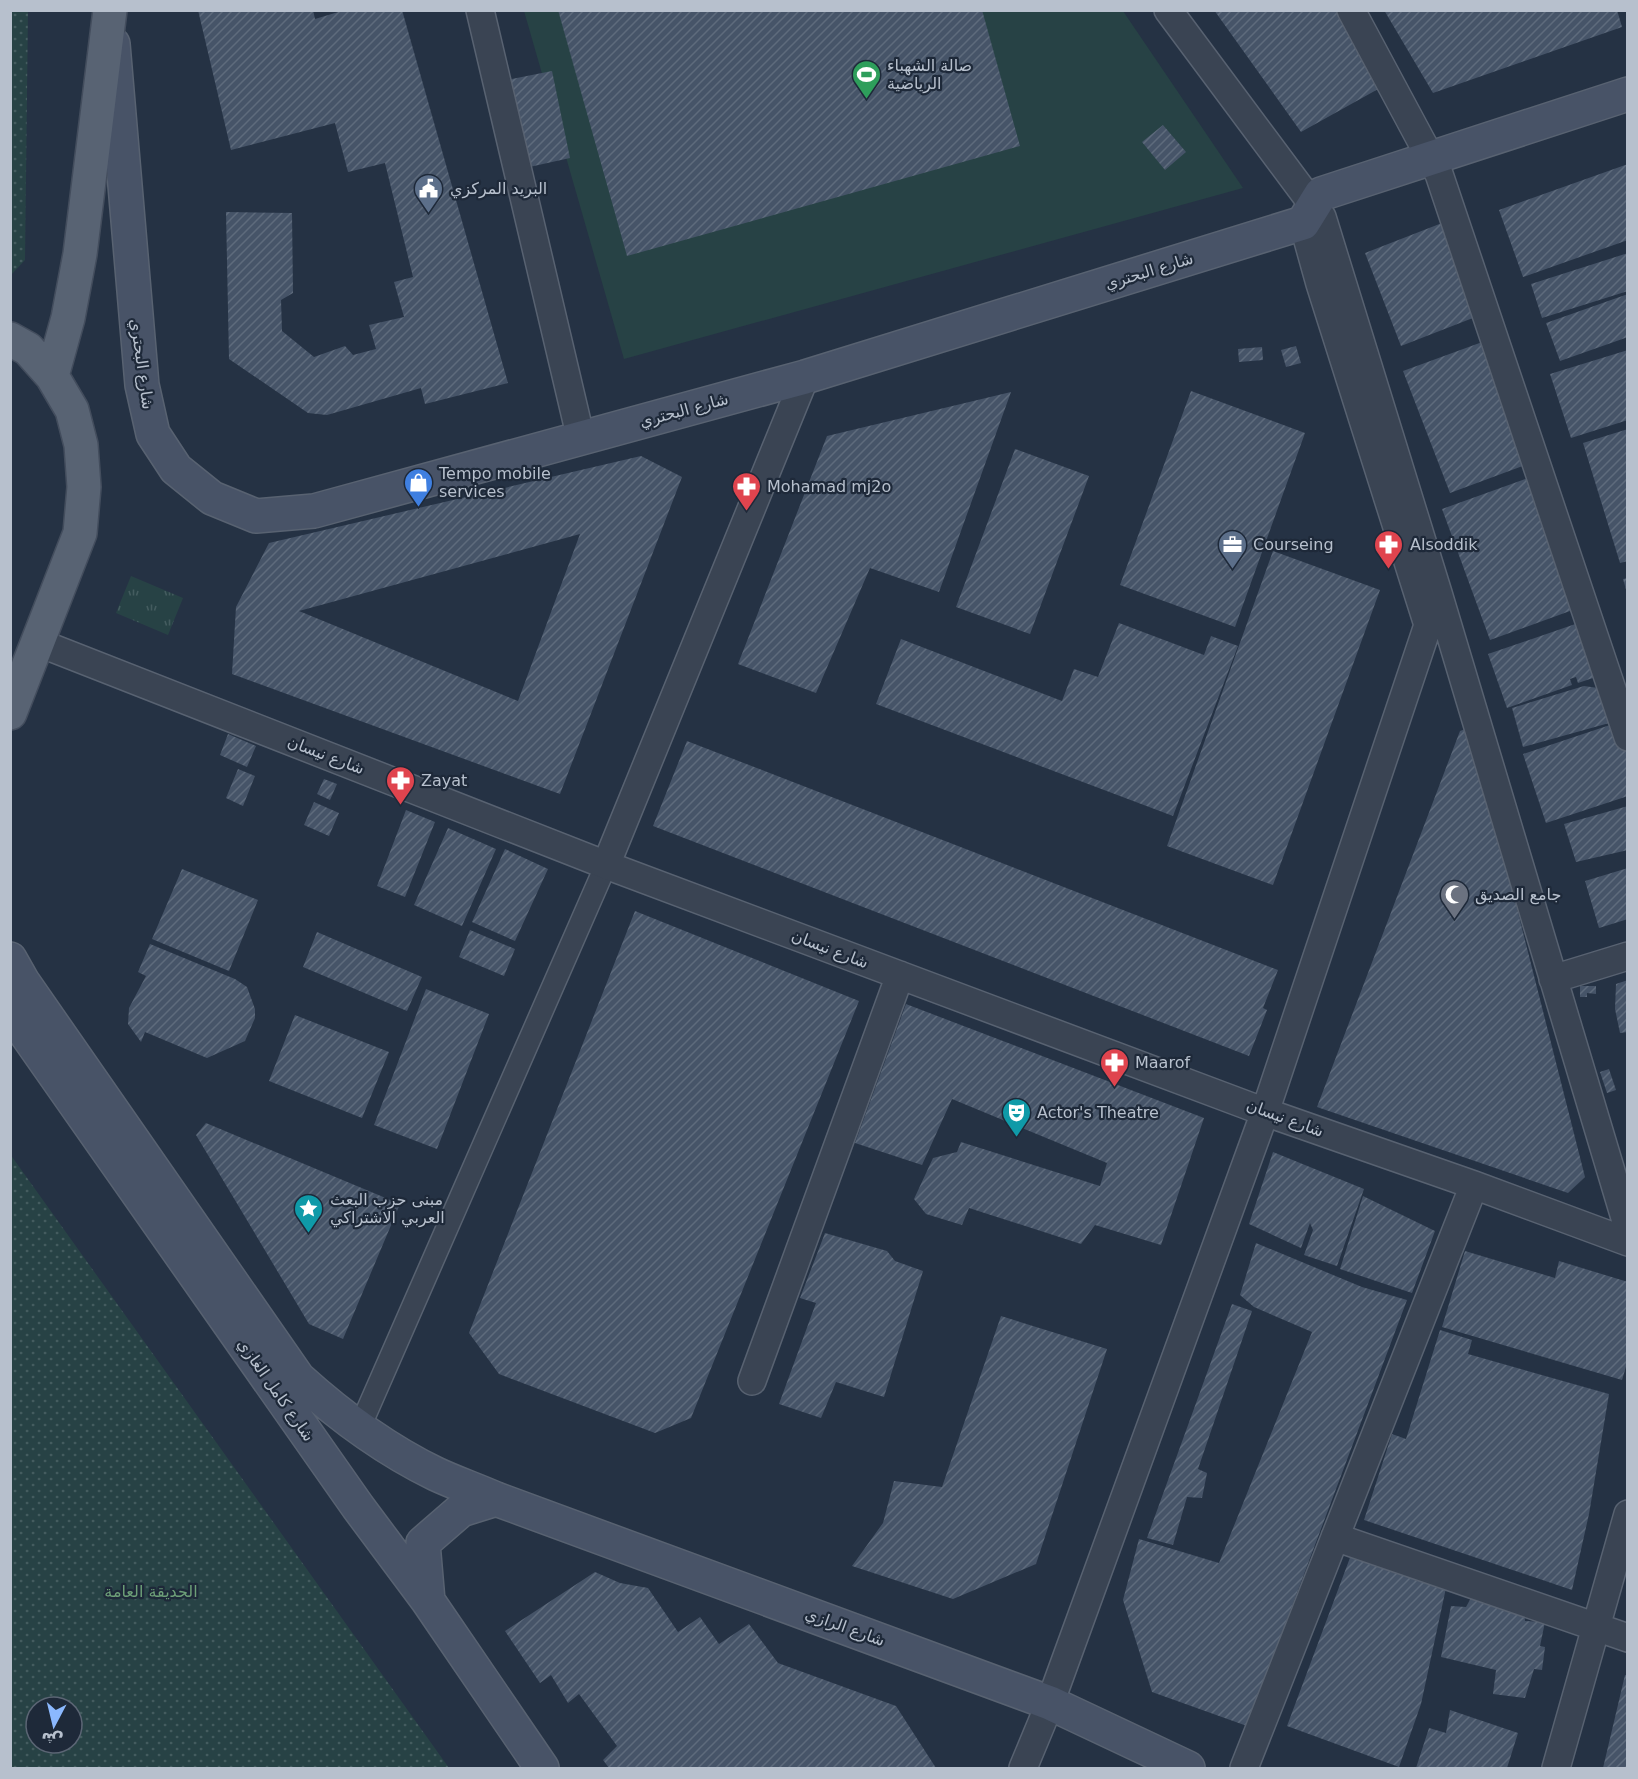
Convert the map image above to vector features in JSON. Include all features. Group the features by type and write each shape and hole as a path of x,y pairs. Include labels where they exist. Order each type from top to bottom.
{"main road":[{"path":"52,376 68,318 80,254 110,10"},
{"name":"شارع البحتري","path":"110,10 142,385 153,434 176,469 212,498 256,516 314,511 806,377 1308,215 1321,194 1628,94"},
{"path":"10,339 28,349 52,376 72,410 81,445 84,487 80,533 10,713"},
{"name":"شارع كامل الغازي","path":"10,959 23,982 298,1378 359,1429 393,1450 437,1474 496,1498"},
{"name":"شارع كامل الغازي","path":"10,1011 358,1507 428,1600 542,1768"},
{"path":"428,1600 423,1543 444,1522 461,1510 496,1498"},
{"name":"شارع الرازي","path":"496,1498 1050,1703 1188,1768"}],"street":[{"path":"480,10 581,439"},
{"path":"1023,1768 1050,1703 1265,1112 1428,625 1320,284 1308,215 1168,10"},
{"path":"1351,10 1439,174 1628,737"},
{"path":"1308,215 1322,218 1438,593 1628,1228"},
{"path":"359,1429 606,865 806,377"},
{"name":"شارع نيسان","path":"37,642 606,865 1265,1112 1628,1242"},
{"path":"1554,979 1628,956"},
{"path":"752,1381 900,975"},
{"path":"1244,1768 1474,1185"},
{"path":"1556,1768 1628,1514"},
{"path":"1335,1537 1628,1638"}],"green space":[{"path":"11,10 28,11 25,260 11,275"},
{"name":"صالة الشهباء الرياضية","path":"524,11 1123,11 1243,188 624,359"},
{"path":"131,576 183,598 168,635 116,613"},
{"name":"الحديقة العامة","path":"10,1154 449,1768 11,1768"}],"building":[{"name":"البريد المركزي","path":"198,10 313,10 315,19 345,10 402,10 508,383 425,404 421,388 327,415 308,413 229,359 226,212 292,213 293,293 281,300 282,331 314,357 345,346 353,355 376,349 369,325 404,317 394,282 413,277 385,163 348,172 335,123 231,150"},
{"path":"558,10 982,10 1020,146 627,256"},
{"path":"1214,10 1336,10 1380,88 1301,132"},
{"path":"1384,10 1617,10 1622,27 1433,93"},
{"path":"552,71 570,158 516,170 497,82"},
{"path":"1163,125 1186,152 1165,170 1142,142"},
{"path":"1628,164 1628,240 1523,277 1499,210"},
{"path":"1442,223 1478,316 1401,346 1365,253"},
{"path":"1628,253 1628,291 1542,318 1531,284"},
{"path":"1628,294 1628,337 1560,361 1546,323"},
{"path":"1485,341 1531,463 1450,493 1403,371"},
{"path":"1296,346 1301,363 1286,367 1281,350"},
{"path":"1262,347 1263,360 1239,362 1238,349"},
{"path":"1628,350 1628,420 1571,438 1550,374"},
{"path":"1191,391 1305,433 1235,627 1120,585"},
{"path":"1011,392 939,592 870,568 816,693 738,664 827,436"},
{"path":"1628,429 1628,561 1620,563 1583,443"},
{"path":"1015,449 1089,476 1030,634 956,607"},
{"path":"641,456 682,477 560,794 232,674 236,607 269,543","holes":["580,534 518,701 299,611"]},
{"path":"1534,476 1581,607 1490,640 1442,509"},
{"path":"1273,551 1380,590 1273,885 1167,846"},
{"path":"1628,578 1628,593 1627,593 1623,579"},
{"path":"1587,620 1602,675 1578,683 1576,677 1570,679 1572,685 1507,708 1488,654"},
{"path":"1119,623 1204,655 1211,636 1238,646 1173,816 876,704 901,639 1062,701 1074,669 1098,677"},
{"path":"1584,686 1612,690 1620,720 1523,747 1512,708"},
{"path":"1616,723 1628,757 1628,796 1546,823 1523,754"},
{"name":"جامع الصديق","path":"1471,727 1585,1177 1568,1193 1317,1107 1460,731"},
{"path":"228,734 256,746 247,767 220,755"},
{"path":"687,741 1278,970 1263,1008 1267,1010 1249,1056 653,826"},
{"path":"238,769 255,776 243,806 226,798"},
{"path":"324,779 337,784 330,800 317,794"},
{"path":"314,802 339,813 329,836 304,825"},
{"path":"1628,806 1628,850 1576,862 1564,824"},
{"path":"406,810 435,822 405,897 377,886"},
{"path":"448,828 496,849 462,926 414,905"},
{"path":"505,849 548,869 515,941 472,922"},
{"path":"1628,868 1628,919 1599,928 1585,881"},
{"path":"182,869 258,900 229,971 152,939"},
{"path":"635,911 859,1001 691,1418 655,1433 499,1374 469,1333"},
{"path":"470,930 515,949 504,976 459,957"},
{"path":"317,932 422,977 407,1011 303,967"},
{"path":"150,944 235,979 247,987 255,1009 255,1018 245,1041 207,1058 145,1032 141,1042 128,1024 129,1008 146,976 138,972"},
{"path":"1628,980 1628,1032 1620,1033 1615,1009 1616,984"},
{"path":"1580,986 1596,986 1596,994 1587,993 1587,997 1580,997"},
{"path":"426,989 489,1014 437,1149 374,1125"},
{"path":"906,1004 1204,1118 1161,1245 1095,1225 1081,1244 969,1208 962,1225 926,1214 914,1199 933,1158 957,1152 961,1142 1100,1186 1107,1163 952,1099 922,1165 855,1143"},
{"path":"295,1015 389,1052 362,1118 269,1081"},
{"path":"1609,1069 1616,1090 1607,1093 1600,1072"},
{"path":"206,1123 400,1204 343,1339 309,1324 196,1135"},
{"path":"1273,1152 1364,1189 1337,1266 1304,1255 1313,1230 1310,1223 1301,1248 1249,1224"},
{"path":"1363,1196 1435,1231 1412,1293 1340,1269"},
{"path":"825,1233 887,1251 895,1261 923,1271 884,1397 836,1382 821,1418 779,1404 816,1303 800,1298"},
{"path":"1256,1243 1362,1287 1407,1300 1247,1726 1152,1692 1123,1600 1139,1539 1219,1563 1312,1332 1254,1307 1240,1295"},
{"path":"1465,1251 1555,1278 1559,1261 1628,1282 1628,1360 1622,1380 1442,1327"},
{"path":"1232,1304 1252,1311 1198,1469 1207,1473 1202,1498 1187,1497 1173,1545 1147,1538"},
{"path":"1001,1316 1107,1349 1036,1564 953,1599 852,1566 883,1523 894,1481 942,1487"},
{"path":"1440,1330 1472,1340 1468,1354 1609,1394 1589,1514 1572,1590 1364,1520 1392,1434 1406,1439"},
{"path":"1351,1555 1446,1588 1421,1704 1399,1767 1287,1726"},
{"path":"595,1572 620,1583 648,1588 678,1632 700,1617 719,1644 749,1624 778,1663 896,1706 936,1768 609,1768 603,1760 617,1746 579,1694 568,1703 551,1675 540,1683 505,1631"},
{"path":"1472,1596 1524,1610 1525,1621 1545,1622 1540,1646 1545,1647 1542,1670 1534,1669 1525,1698 1493,1694 1496,1670 1441,1657 1451,1606 1466,1607"},
{"path":"1625,1675 1628,1675 1628,1768 1603,1768"},
{"path":"1450,1710 1518,1733 1507,1768 1416,1768 1429,1728 1446,1733"}],"place":[{"name":"صالة الشهباء الرياضية","path":"866,100"},
{"name":"البريد المركزي","path":"429,214"},
{"name":"Tempo mobile services","path":"418,508"},
{"name":"Mohamad mj2o","path":"746,512"},
{"name":"Courseing","path":"1232,570"},
{"name":"Alsoddik","path":"1389,570"},
{"name":"Zayat","path":"400,806"},
{"name":"جامع الصديق","path":"1454,920"},
{"name":"Maarof","path":"1114,1088"},
{"name":"Actor's Theatre","path":"1016,1138"},
{"name":"مبنى حزب البعث العربي الاشتراكي","path":"309,1234"}]}
